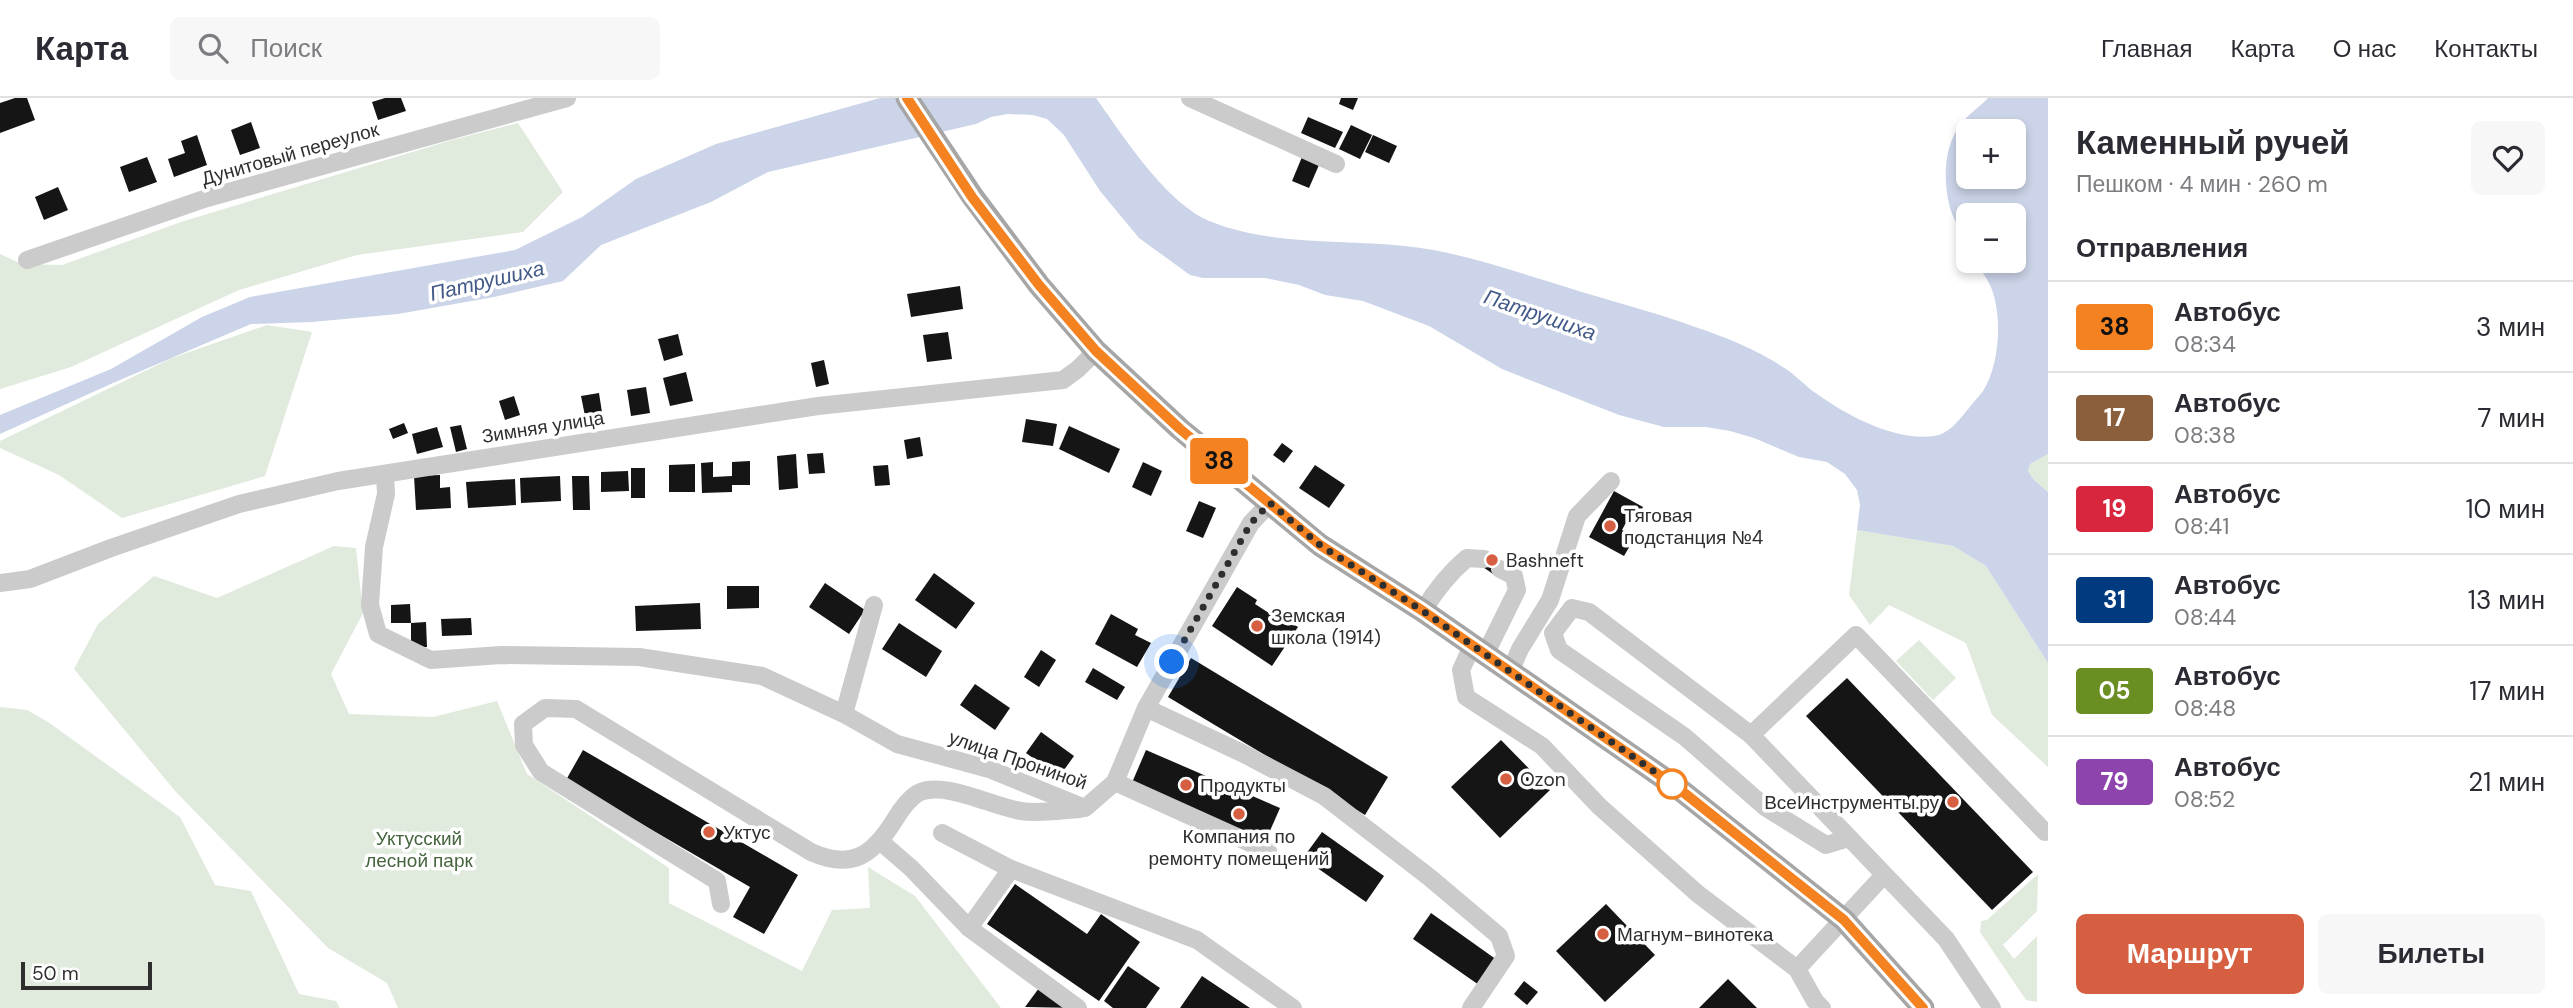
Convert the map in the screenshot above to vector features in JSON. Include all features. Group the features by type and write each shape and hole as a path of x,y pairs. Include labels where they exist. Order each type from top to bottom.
{"main road":[{"path":"907,98 972,197 1039,285 1096,351 1180,429 1320,545 1423,611 1678,788 1844,920 1923,1008"}],"street":[{"name":"Дунитовый переулок","path":"27,260 207,198 566,98"},
{"path":"1190,98 1336,164"},
{"name":"Зимняя улица","path":"0,583 30,579 240,504 338,481 818,406 1063,380 1096,351"},
{"name":"улица Прониной","path":"385,475 386,494 374,547 370,605 378,634 431,660 501,655 639,657 762,676 844,714 897,744 989,769 1085,808 1115,782 1146,708 1251,523 1270,503"},
{"path":"1510,672 1520,649 1550,600 1577,516 1611,481"},
{"path":"1423,611 1453,570 1467,558 1484,559"},
{"path":"1500,569 1514,576 1517,590 1478,650 1461,670 1466,697 1542,746 1598,806 1698,894 1797,969 1815,1006"},
{"path":"844,714 874,605"},
{"path":"1849,838 1826,845 1765,807 1685,737 1559,650 1553,634 1572,608 1588,612 1751,734 1946,939 1992,1008"},
{"path":"1751,734 1856,635 2045,832"},
{"path":"721,904 717,881 541,772 524,745 523,724 545,708 576,709 811,852 828,859 854,859 871,851 881,842 917,794 935,788 1023,812 1085,808"},
{"path":"1146,708 1242,753 1324,796 1429,877 1499,936 1506,957 1471,1008"},
{"path":"1115,782 1268,851"},
{"path":"942,833 1011,869 1196,940 1293,1008"},
{"path":"881,842 911,868 970,928 1077,1008"},
{"path":"970,928 995,901 1011,869"},
{"path":"1797,969 1884,875"}],"green space":[{"path":"518,123 563,192 523,232 357,255 239,290 71,367 0,389 0,254 22,264 62,265 184,221 452,140"},
{"path":"267,325 312,332 265,476 122,518 59,475 0,448 0,441 172,358"},
{"path":"2048,454 2048,492 2028,471 2030,464"},
{"path":"1857,530 1953,546 1986,566 2048,663 2048,767 1992,715 1966,643 1889,605 1870,625 1849,595"},
{"name":"Уктусский лесной парк","path":"334,546 356,548 363,613 331,674 349,714 433,717 497,701 527,774 669,868 669,903 802,971 832,910 870,908 868,867 915,896 1001,1008 398,1008 387,983 328,948 176,792 74,669 98,624 154,576 217,598"},
{"path":"1919,640 1956,678 1933,700 1896,661"},
{"path":"0,707 27,710 48,722 180,817 215,885 251,891 299,994 336,1001 340,1008 0,1008"},
{"path":"2038,874 2037,911 2003,945 2014,959 2037,936 2037,1002 2026,1000 1980,932 1981,921 1987,920"}],"water":[{"name":"Патрушиха","path":"880,98 1096,98 1163,186 1195,213 1212,222 1259,235 1405,246 1446,253 1682,322 1721,336 1776,362 1813,391 1857,418 1888,431 1919,437 1939,435 1949,429 1983,391 1989,380 1996,353 1998,324 1994,297 1982,273 2026,273 2026,203 1956,203 1956,222 1950,208 1946,176 1951,143 1956,132 1956,189 2026,189 2026,119 1965,119 1988,98 2048,98 2048,454 2030,464 2028,471 2048,492 2048,663 1986,566 1953,546 1857,530 1860,505 1857,490 1845,474 1827,462 1799,457 1730,431 1706,427 1664,427 1619,415 1502,369 1429,326 1363,301 1325,295 1299,285 1265,278 1203,278 1190,275 1139,238 1100,191 1064,135 1047,119 1033,115 1008,114 991,117 976,124 768,172 711,202 601,245 563,281 494,297 398,314 312,322 251,324 0,434 0,415 111,369 202,317 250,297 515,250 582,217 636,179 716,144"}],"building":[{"path":"15,98 27,98 35,120 0,133 0,103"},
{"path":"385,98 401,98 406,111 378,120 372,102"},
{"path":"1341,98 1358,98 1353,110 1339,104"},
{"path":"1308,117 1343,132 1335,148 1301,133"},
{"path":"251,122 260,148 240,155 231,130"},
{"path":"1351,125 1372,135 1360,159 1339,149"},
{"path":"197,135 207,165 174,177 168,159 185,153 181,141"},
{"path":"1373,135 1397,146 1389,163 1365,152"},
{"path":"147,157 157,182 129,192 120,167"},
{"path":"1302,157 1319,165 1309,188 1292,181"},
{"path":"58,187 68,210 44,220 35,197"},
{"path":"960,286 963,309 911,317 907,294"},
{"path":"948,332 952,359 927,362 923,335"},
{"path":"678,334 683,355 664,361 658,339"},
{"path":"824,360 829,384 816,387 811,363"},
{"path":"686,372 693,401 670,406 663,378"},
{"path":"646,387 650,413 631,416 627,390"},
{"path":"599,393 603,419 586,421 581,396"},
{"path":"514,396 520,415 505,420 499,401"},
{"path":"1026,419 1057,424 1053,446 1022,442"},
{"path":"404,423 408,433 393,439 389,429"},
{"path":"461,425 467,449 456,452 450,427"},
{"path":"1069,426 1120,449 1109,473 1059,449"},
{"path":"437,427 443,447 417,454 412,434"},
{"path":"920,437 923,456 907,459 904,440"},
{"path":"1282,443 1293,451 1284,463 1273,455"},
{"path":"823,453 825,473 809,474 807,454"},
{"path":"796,454 798,488 779,490 777,456"},
{"path":"750,461 750,485 732,485 732,492 702,493 701,463 713,462 713,477 732,476 732,462"},
{"path":"1143,462 1162,471 1151,496 1132,487"},
{"path":"695,464 695,492 669,492 669,465"},
{"path":"888,465 890,485 875,486 873,466"},
{"path":"1315,465 1345,485 1329,508 1299,488"},
{"path":"631,468 645,468 645,498 631,498"},
{"path":"628,471 629,491 601,492 601,472"},
{"path":"440,475 440,488 450,487 451,508 416,510 414,476"},
{"path":"560,476 561,501 521,503 520,478"},
{"path":"572,476 589,476 590,510 573,510"},
{"path":"515,479 516,505 468,508 466,482"},
{"name":"Тяговая подстанция №4","path":"1614,491 1643,507 1636,521 1629,517 1622,530 1635,537 1624,556 1589,537"},
{"path":"1199,501 1216,508 1203,538 1186,531"},
{"path":"1487,554 1503,565 1496,576 1480,565"},
{"path":"934,573 975,603 956,629 915,600"},
{"path":"825,583 865,610 849,634 809,607"},
{"path":"727,586 759,586 759,608 727,609"},
{"path":"1237,587 1257,600 1255,604 1281,621 1284,617 1298,627 1272,666 1212,626"},
{"path":"700,603 701,629 636,631 635,606"},
{"path":"410,604 411,623 391,623 391,605"},
{"path":"1111,614 1138,629 1135,635 1151,643 1137,667 1095,644"},
{"path":"471,618 472,635 442,636 441,619"},
{"path":"426,622 427,647 411,648 411,623"},
{"path":"899,623 942,651 926,677 882,649"},
{"path":"1041,650 1056,660 1039,687 1024,677"},
{"path":"1191,658 1388,777 1365,815 1168,697"},
{"path":"1093,668 1125,687 1117,700 1085,682"},
{"path":"1847,678 2033,872 1992,910 1806,716"},
{"path":"975,684 1010,708 995,730 960,705"},
{"path":"1041,732 1074,756 1059,777 1026,753"},
{"path":"1501,740 1550,790 1500,838 1451,787"},
{"path":"583,750 798,875 764,934 733,917 750,887 566,780"},
{"path":"1146,750 1280,808 1265,842 1131,785"},
{"path":"1322,832 1384,876 1366,902 1303,858"},
{"path":"1015,884 1087,934 1101,914 1140,942 1099,1001 987,924"},
{"path":"1606,904 1655,955 1605,1002 1556,951"},
{"path":"1431,913 1497,960 1479,985 1413,939"},
{"path":"1128,966 1160,988 1146,1008 1113,1008 1104,1001"},
{"path":"1202,976 1250,1008 1180,1008"},
{"path":"1728,979 1757,1008 1699,1008"},
{"path":"1524,981 1538,992 1527,1005 1514,994"},
{"path":"1042,984 1076,1008 1025,1007"}],"bus line":[{"name":"38","path":"907,98 972,197 1039,285 1096,351 1180,429 1320,545 1423,611 1678,788 1844,920 1923,1008"}],"place":[{"name":"Тяговая подстанция №4","path":"1610,526"},
{"name":"Bashneft","path":"1492,560"},
{"name":"Земская школа (1914)","path":"1257,626"},
{"name":"Ozon","path":"1506,779"},
{"name":"Продукты","path":"1186,785"},
{"name":"ВсеИнструменты.ру","path":"1953,802"},
{"name":"Компания по ремонту помещений","path":"1239,814"},
{"name":"Уктус","path":"709,832"},
{"name":"Магнум-винотека","path":"1603,934"}],"route":[{"path":"1172,662 1251,523 1270,503 1320,545 1423,611 1678,788 1672,784"}]}
